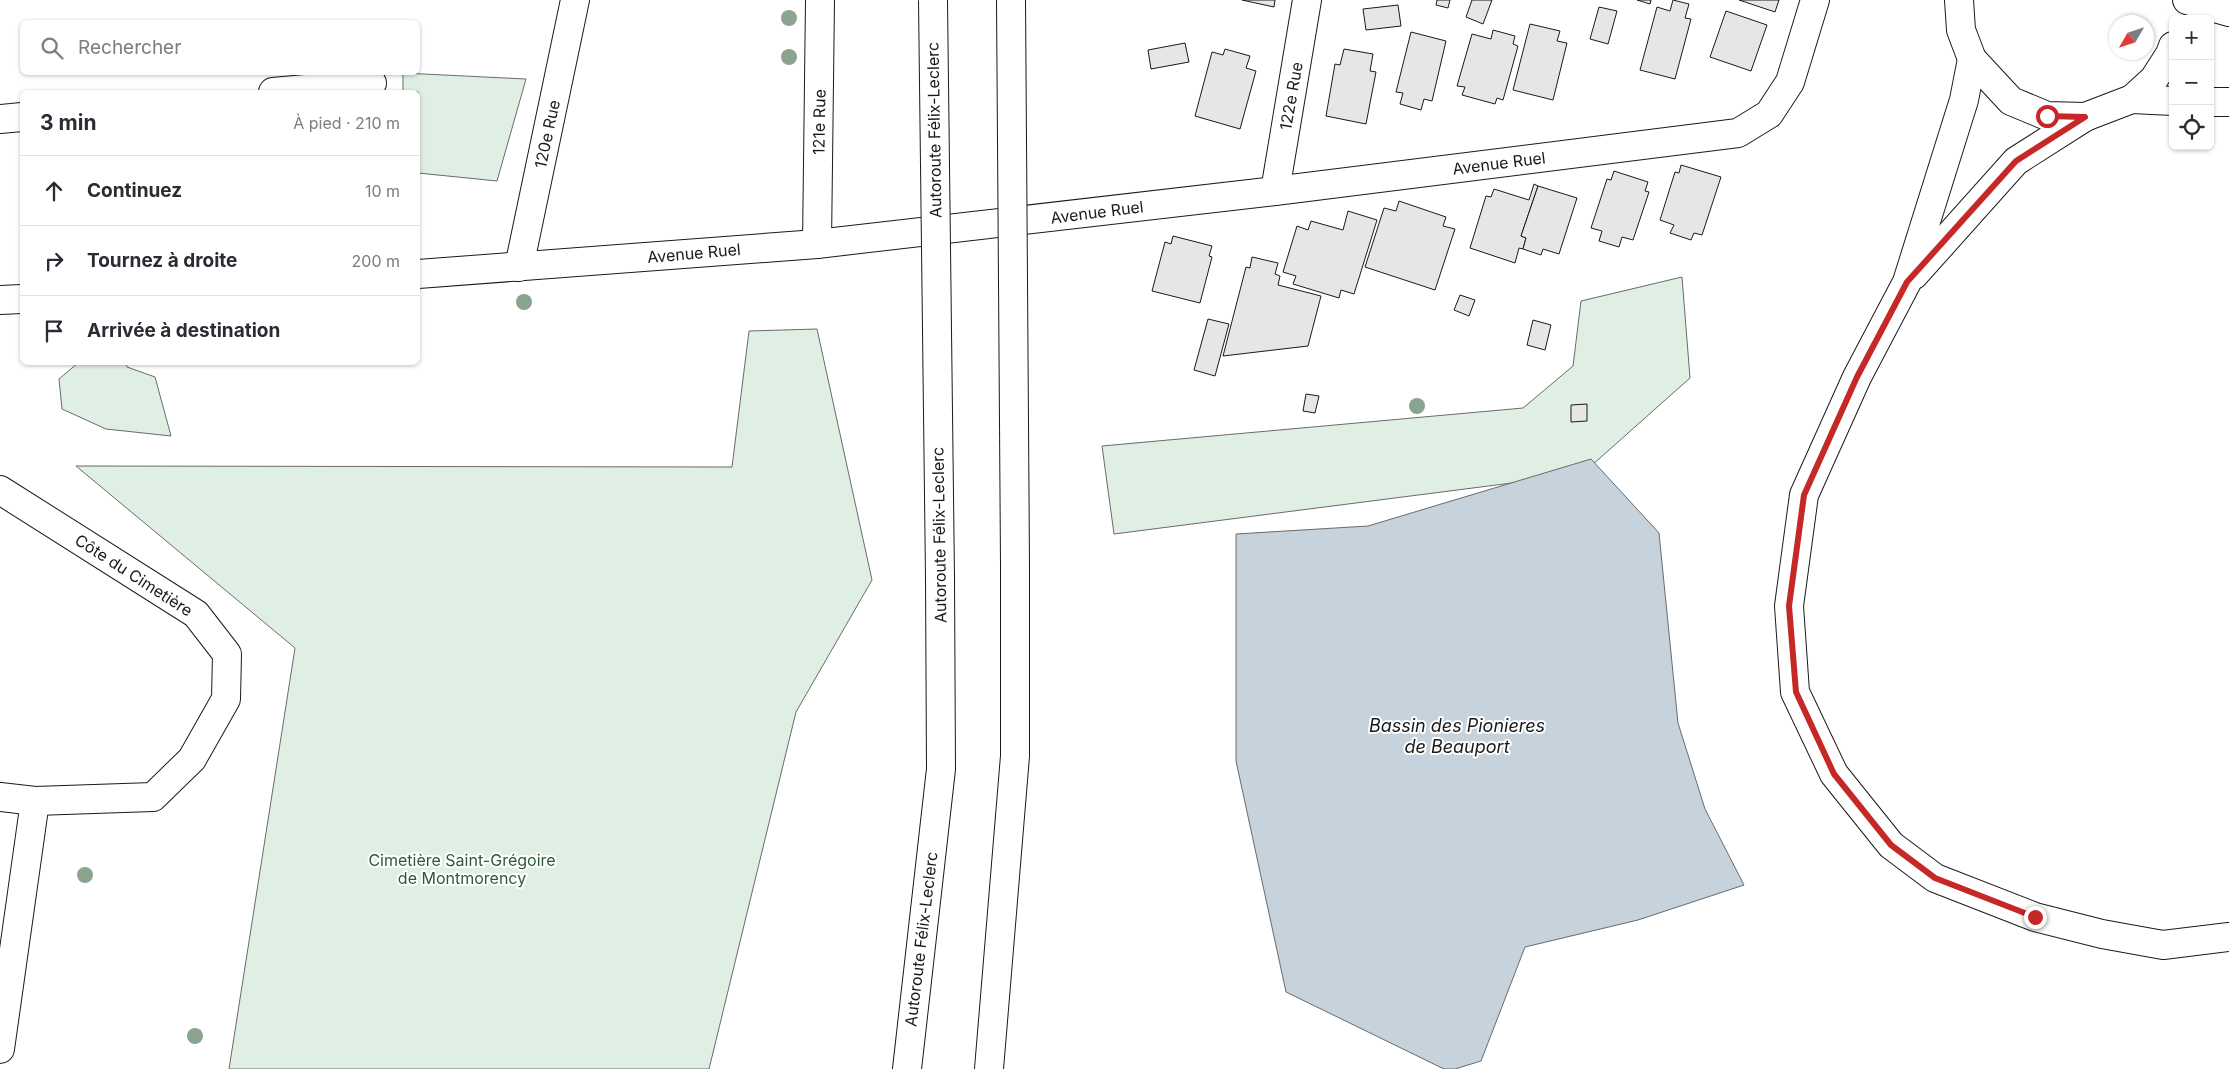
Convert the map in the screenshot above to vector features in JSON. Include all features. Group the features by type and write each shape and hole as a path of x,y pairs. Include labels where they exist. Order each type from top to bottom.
{"main road":[{"name":"120e Rue","path":"519,267 575,0"},
{"name":"121e Rue","path":"817,244 820,0"},
{"name":"Autoroute Félix-Leclerc","path":"906,1069 941,770 933,0"},
{"path":"989,1069 1016,756 1011,0"},
{"name":"122e Rue","path":"1275,191 1307,0"},
{"name":"Avenue Ruel","path":"420,274 817,244 1275,191 1738,133 1769,114 1790,82 1815,0"},
{"path":"1959,0 1961,30 1972,60 2011,101 2047,116 2085,117"},
{"path":"2179,15 2180,0"},
{"path":"2187,0 2229,12"},
{"path":"1907,282 2016,161 2085,117 2132,99 2154,79 2169,56"},
{"path":"1972,60 1964,100 1907,282 1857,377 1804,495 1789,606 1796,692 1834,774 1891,845 1935,878 2035,917 2102,934 2163,945 2229,936"},
{"path":"294,90 372,83"},
{"path":"2132,99 2169,101"},
{"path":"2214,102 2229,102"},
{"path":"0,119 20,117"},
{"path":"0,300 20,299"},
{"name":"Côte du Cimetière","path":"0,490 196,614 227,654 226,699 192,759 153,797 35,801 0,797"},
{"path":"0,1049 35,801"}],"green space":[{"path":"420,74 526,79 497,181 420,173 420,90 403,90 403,75"},
{"path":"1682,277 1690,378 1582,474 1114,534 1102,446 1523,408 1573,366 1581,301"},
{"name":"Cimetière Saint-Grégoire de Montmorency","path":"817,329 872,580 796,712 709,1069 229,1069 295,648 76,466 732,467 749,331"},
{"path":"75,365 126,365 127,367 155,377 171,436 106,429 62,409 59,379"}],"water":[{"name":"Bassin des Pionieres de Beauport","path":"1591,459 1659,533 1678,723 1705,809 1744,885 1638,920 1525,947 1481,1061 1455,1069 1444,1069 1286,992 1236,761 1236,534 1368,526"}],"building":[{"path":"1242,0 1275,0 1274,7"},
{"path":"1437,0 1450,0 1448,8 1436,5"},
{"path":"1472,0 1492,0 1483,24 1466,17"},
{"path":"1637,0 1651,0 1650,4"},
{"path":"1673,0 1689,4 1685,18 1691,19 1675,79 1640,70 1657,7 1670,11"},
{"path":"1739,0 1779,0 1775,12"},
{"path":"1398,5 1401,26 1366,30 1363,9"},
{"path":"1599,7 1617,11 1608,44 1590,39"},
{"path":"1726,11 1767,25 1751,71 1710,57"},
{"path":"1530,24 1560,31 1557,41 1567,43 1553,100 1513,90"},
{"path":"1493,30 1515,36 1513,44 1518,46 1503,100 1497,98 1495,104 1462,95 1465,87 1457,86 1472,34 1491,39"},
{"path":"1411,32 1446,41 1432,101 1424,99 1421,110 1400,104 1403,93 1396,92"},
{"path":"1185,43 1189,62 1151,69 1148,50"},
{"path":"1225,49 1250,56 1246,68 1256,71 1240,129 1195,116 1212,52 1223,55"},
{"path":"1344,49 1373,54 1370,71 1376,72 1366,124 1326,116 1335,64 1340,65"},
{"path":"1681,165 1721,177 1702,235 1694,233 1691,240 1670,233 1674,225 1660,220 1675,172 1679,173"},
{"path":"1614,171 1648,182 1645,191 1649,192 1633,240 1622,237 1619,247 1599,241 1602,231 1591,228 1607,179 1611,180"},
{"path":"1534,184 1538,186 1521,236 1526,238 1523,249 1519,248 1515,263 1470,248 1486,196 1491,197 1494,189 1529,200"},
{"path":"1538,186 1577,198 1559,254 1543,249 1541,255 1523,249 1526,238 1521,236"},
{"path":"1399,201 1446,217 1443,226 1455,229 1435,290 1365,267 1384,208 1396,211"},
{"path":"1348,211 1377,220 1354,294 1341,290 1339,298 1293,284 1296,276 1283,272 1297,226 1308,230 1311,221 1343,230"},
{"path":"1173,236 1212,246 1209,256 1212,257 1200,303 1152,291 1165,242 1171,244"},
{"path":"1252,257 1278,263 1275,274 1280,276 1278,285 1321,296 1308,346 1223,356 1246,267 1250,268"},
{"path":"1460,295 1475,300 1469,316 1454,310"},
{"path":"1208,319 1229,324 1215,376 1194,370"},
{"path":"1533,320 1551,325 1545,350 1527,345"},
{"path":"1306,394 1319,396 1315,413 1303,411"},
{"path":"1587,404 1587,421 1571,422 1571,405"}],"route":[{"path":"2035,917 1935,878 1891,845 1834,774 1796,692 1789,606 1804,495 1857,377 1907,282 2016,161 2085,117 2047,116"}]}
